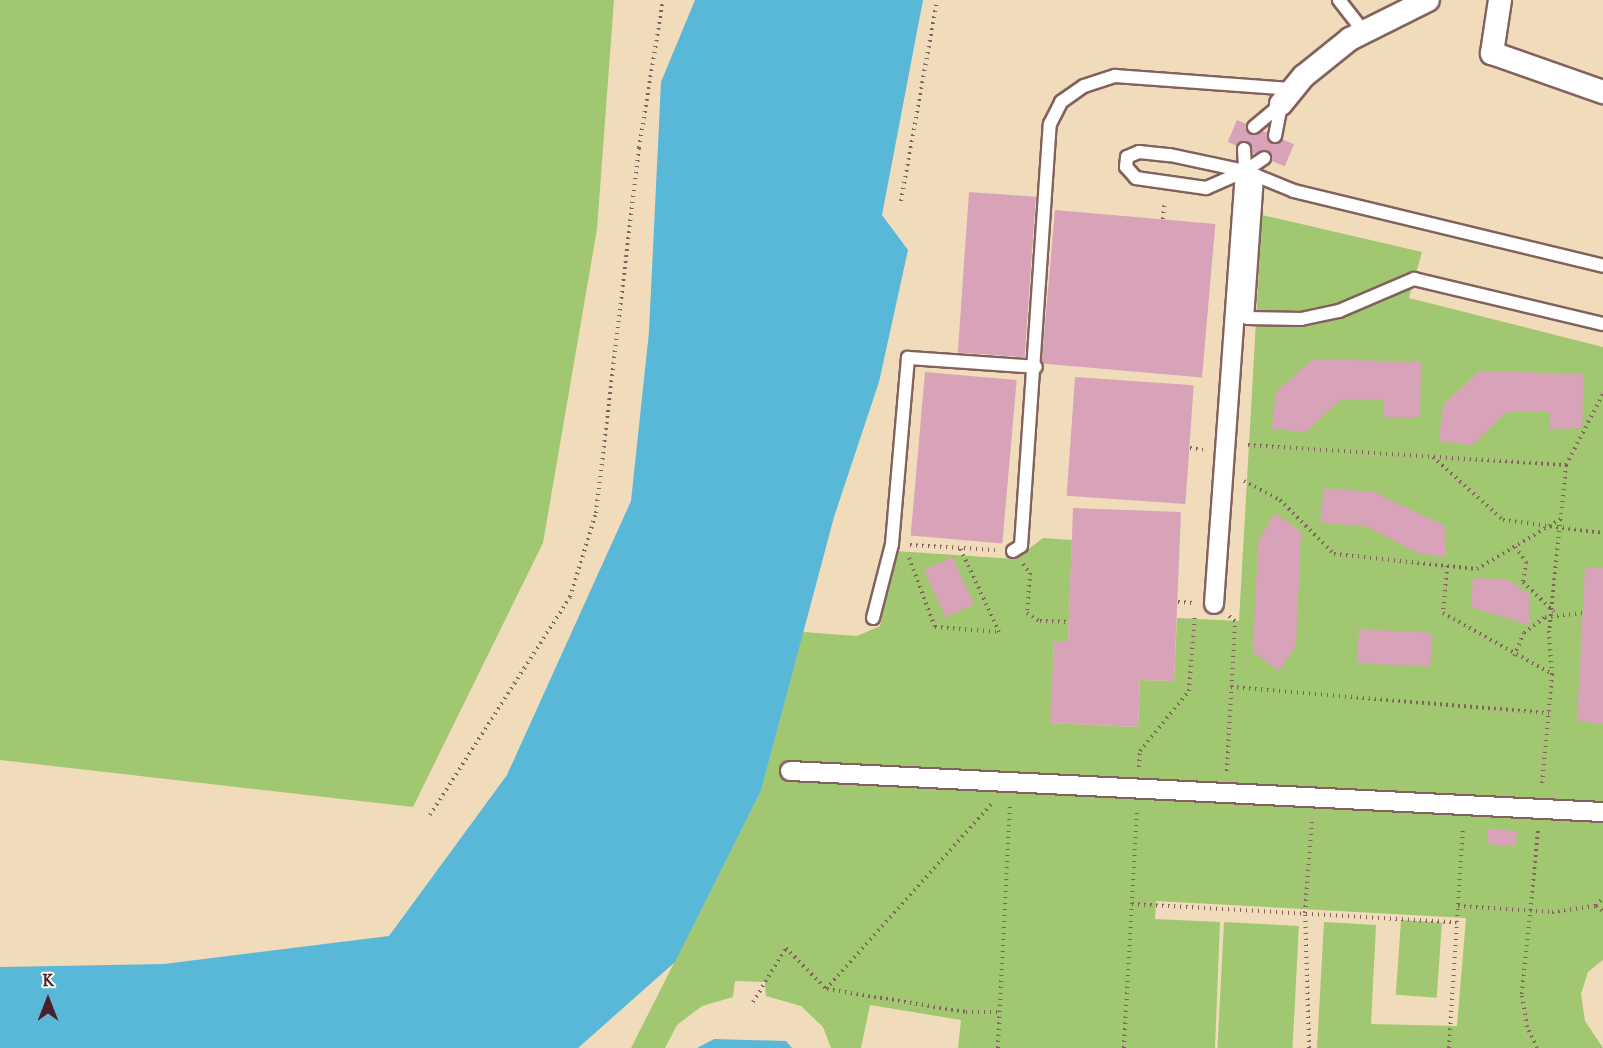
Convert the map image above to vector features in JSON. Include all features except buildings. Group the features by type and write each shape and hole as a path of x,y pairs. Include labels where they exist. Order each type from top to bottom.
{"street":[{"path":"1287,97 1364,32 1428,0"},
{"path":"1500,0 1492,52 1603,92"},
{"path":"1214,604 1223,477 1218,447 1251,174"},
{"path":"790,771 1603,812"}],"lane":[{"path":"1339,0 1364,32"},
{"path":"1013,551 1021,546 1036,368 1050,124 1061,102 1084,86 1115,76 1287,97"},
{"path":"1254,127 1287,97"},
{"path":"1275,136 1287,97"},
{"path":"1244,149 1251,174 1247,318 1301,319 1339,310 1414,279 1603,324"},
{"path":"1264,158 1251,174 1206,188 1136,178 1126,167 1127,157 1140,152 1251,174 1294,191 1603,266"},
{"path":"873,618 892,544 908,358 1036,368"}],"path":[{"path":"430,815 570,597 596,513 639,148 663,0"},
{"path":"901,201 937,0"},
{"path":"1537,1048 1527,1028 1522,994 1527,910 1540,808 1552,675 1549,631 1555,613 1566,465 1603,394"},
{"path":"1190,448 1218,447 1433,456 1566,465"},
{"path":"1433,456 1503,520 1561,530 1603,533"},
{"path":"1223,477 1261,487 1334,554 1477,569 1562,519"},
{"path":"960,548 999,632 935,627 903,544 1013,551 1030,573 1026,613 1040,621 1069,622"},
{"path":"1515,547 1526,562 1524,582 1555,613"},
{"path":"1447,566 1443,613 1514,656 1552,675"},
{"path":"1124,1048 1140,751 1190,691 1198,604 1178,602"},
{"path":"1214,604 1235,621 1226,792"},
{"path":"1514,656 1524,633 1555,613 1583,613"},
{"path":"1231,687 1549,713"},
{"path":"826,989 1011,782"},
{"path":"998,1048 1011,782"},
{"path":"1309,1048 1305,913 1313,797"},
{"path":"1449,1048 1465,805"},
{"path":"1596,906 1603,898"},
{"path":"1132,904 1457,921"},
{"path":"1458,906 1527,910 1596,906 1603,911"},
{"path":"753,1002 786,948 826,989 966,1012 1000,1012"}],"green space":[{"path":"0,0 614,0 597,229 543,543 413,807 0,760"},
{"path":"1262,215 1422,252 1409,298 1603,347 1603,960 1588,972 1581,994 1585,1021 1603,1048 1317,1048 1324,922 1376,925 1371,1024 1457,1026 1466,918 1156,901 1155,919 1220,922 1215,1048 958,1048 961,1020 870,1005 861,1048 831,1048 823,1027 801,1006 766,996 765,982 735,981 733,997 702,1006 677,1025 665,1048 631,1048 761,791 803,632 857,636 880,626 896,551 1015,559 1043,538 1072,540 1068,642 1054,642 1051,723 1138,727 1140,680 1174,681 1177,618 1239,621"},
{"path":"1401,920 1442,923 1437,998 1396,995"},
{"path":"1224,922 1299,926 1292,1048 1217,1048"}],"water":[{"path":"695,0 923,0 882,215 908,250 879,382 834,517 761,791 675,962 578,1048 0,1048 0,967 164,964 389,936 507,775 631,501 649,332 661,82"},
{"path":"714,1039 786,1041 792,1048 697,1048"}]}
